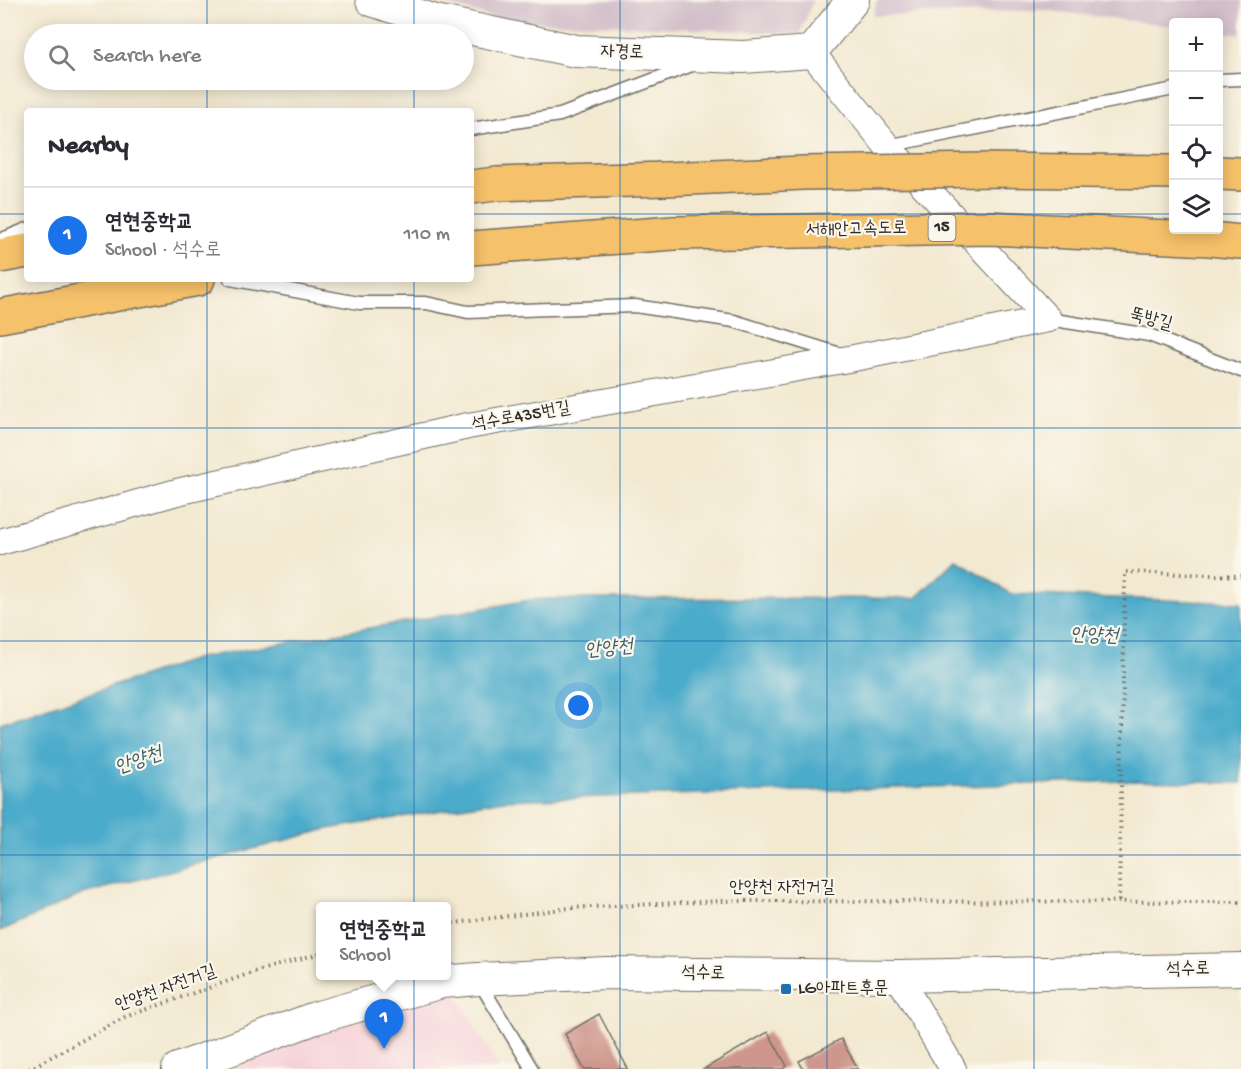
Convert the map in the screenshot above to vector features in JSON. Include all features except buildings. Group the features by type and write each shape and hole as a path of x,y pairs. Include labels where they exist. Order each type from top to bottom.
{"highway":[{"path":"474,187 804,173 1169,172"},
{"name":"서해안고속도로","path":"474,248 674,233 989,228 1226,240"},
{"path":"0,256 24,252"},
{"path":"0,316 182,282"}],"street":[{"name":"자경로","path":"372,0 449,24"},
{"path":"853,0 811,52 887,146 1048,319"},
{"name":"자경로","path":"474,29 576,51 742,57 811,52"},
{"name":"석수로435번길","path":"0,542 177,492 468,426 854,358 1048,319"},
{"name":"석수로","path":"178,1069 315,1018 442,982 606,973 898,976 1241,969"},
{"path":"898,976 953,1069"}],"lane":[{"path":"474,129 560,115 716,56"},
{"path":"1223,80 1241,79"},
{"path":"887,146 1169,90"},
{"path":"0,240 24,230"},
{"path":"246,282 359,303 426,303 468,312 635,306 734,321 854,358"},
{"name":"뚝방길","path":"1048,319 1149,335 1241,371"},
{"path":"478,979 532,1069"}],"path":[{"path":"1119,901 1125,572 1241,576"},
{"name":"안양천 자전거길","path":"451,923 570,908 723,901 1241,902"},
{"name":"안양천 자전거길","path":"28,1069 125,1017 257,971 316,954"}],"shaded area":[{"path":"434,0 813,0 800,34 500,20"},
{"path":"877,0 1241,0 1241,35 1223,33 1223,18 1169,18 1169,26 1042,10 873,16"},
{"path":"456,994 500,1069 234,1069 326,1029"}],"water":[{"name":"안양천","path":"956,559 1011,594 1241,603 1241,783 1127,781 504,800 328,829 83,894 0,931 0,723 198,658 536,599 916,598"}],"place":[{"name":"LG아파트후문","path":"786,989"},
{"name":"연현중학교","path":"384,1049"}]}
